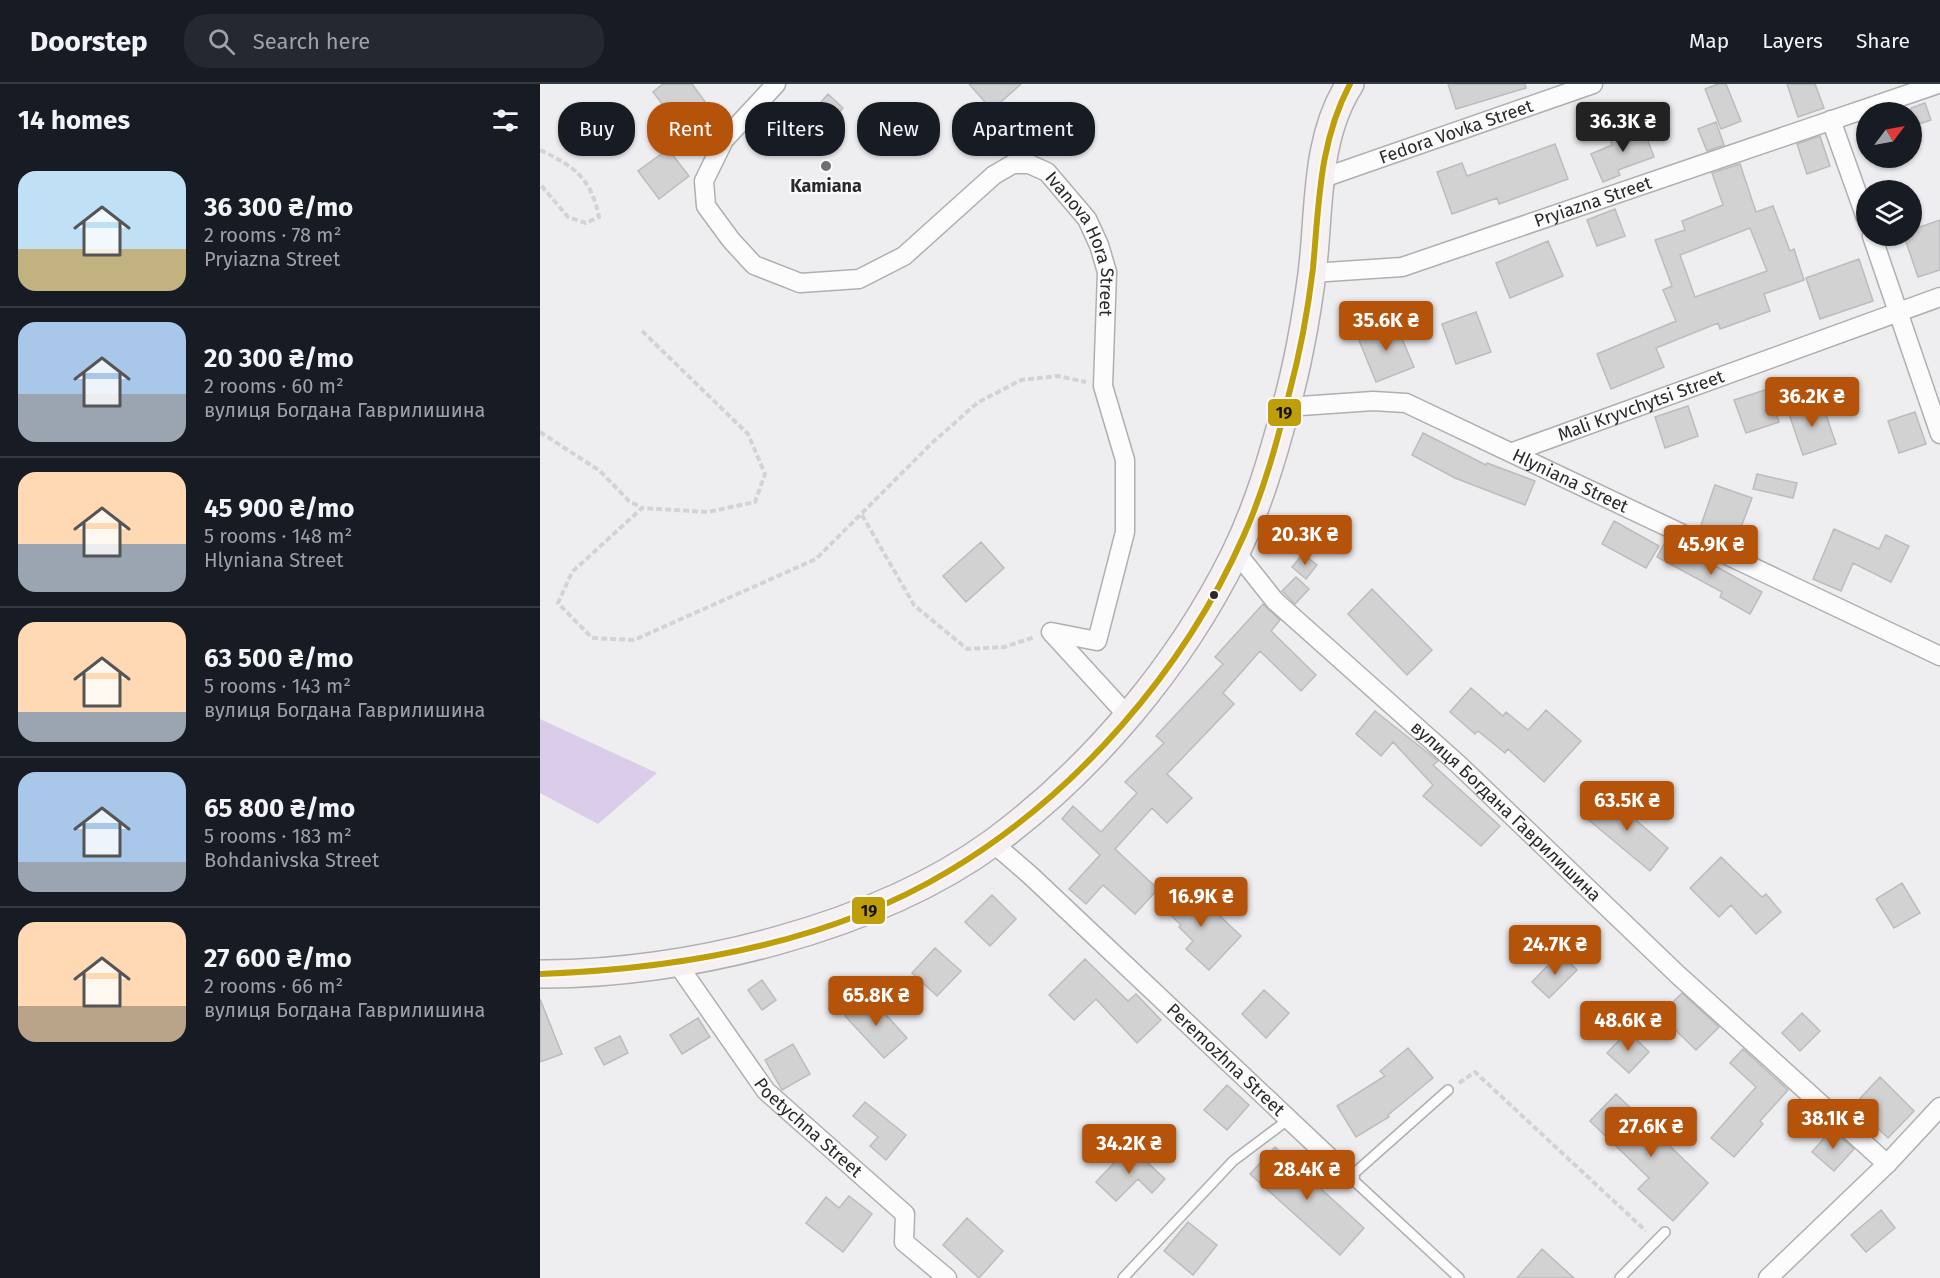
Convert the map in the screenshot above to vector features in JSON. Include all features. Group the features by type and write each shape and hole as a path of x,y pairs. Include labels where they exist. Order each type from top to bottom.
{"main road":[{"path":"540,974 606,973 676,962 767,942 851,915 924,883 993,843 1064,782 1127,715 1178,648 1236,552 1261,493 1286,407 1301,343 1312,273 1320,179 1329,134 1350,84"}],"street":[{"name":"Ivanova Hora Street","path":"776,84 724,140 704,181 706,206 731,240 754,265 800,283 859,279 904,256 994,175 1013,164 1029,164 1047,172 1065,190 1087,219 1099,245 1107,272 1103,386 1125,460 1125,532 1097,641 1051,632"},
{"name":"Fedora Vovka Street","path":"1320,179 1593,84"},
{"name":"Pryiazna Street","path":"1312,273 1402,267 1938,84"},
{"path":"1831,120 1856,190"},
{"path":"1876,246 1940,434"},
{"name":"Mali Kryvchytsi Street","path":"1513,452 1940,297"},
{"name":"Hlyniana Street","path":"1286,407 1373,401 1407,403 1940,656"},
{"name":"вулиця Богдана Гаврилишина","path":"1236,552 1275,601 1458,764 1677,974 1887,1164"},
{"path":"1051,632 1127,715"},
{"name":"Peremozhna Street","path":"993,843 1030,874 1350,1177"},
{"name":"Poetychna Street","path":"676,962 766,1091 905,1214 904,1242 947,1278"},
{"path":"1768,1278 1936,1120"}],"lane":[{"path":"1350,1177 1449,1090"},
{"path":"1123,1278 1233,1161 1289,1119"},
{"name":"Peremozhna Street","path":"1350,1177 1459,1278"},
{"path":"1620,1278 1665,1232"}],"path":[{"path":"540,150 579,171 592,191 599,217 586,223 568,217 540,184"},
{"path":"540,432 600,471 629,501 642,508 708,512 755,502 765,474 748,434 642,331"},
{"path":"642,508 572,572 558,603 592,638 634,640 816,559 932,443 977,403 1021,380 1058,376 1103,386"},
{"path":"862,515 914,606 967,649 1004,646 1051,632"},
{"path":"1449,1090 1475,1072 1656,1241"}],"shaded area":[{"path":"540,719 657,773 598,824 540,793"}],"building":[{"path":"663,84 692,84 705,102 661,102 653,92"},
{"path":"969,84 1021,84 1001,102 985,102"},
{"path":"1448,84 1525,84 1526,88 1456,109"},
{"path":"1718,84 1726,84 1741,121 1721,129 1705,89"},
{"path":"1787,84 1815,84 1824,108 1798,117"},
{"path":"828,94 837,102 821,102"},
{"path":"1925,103 1931,120 1922,123 1922,104"},
{"path":"1716,122 1724,145 1707,151 1698,129"},
{"path":"1642,125 1654,157 1618,170 1620,175 1603,182 1591,154 1612,145 1610,138"},
{"path":"1820,136 1830,166 1807,174 1797,144"},
{"path":"1555,144 1568,179 1499,204 1497,198 1452,214 1437,172 1462,163 1467,176"},
{"path":"658,156 673,156 689,176 659,199 638,171"},
{"path":"1740,164 1756,212 1773,206 1790,251 1794,249 1804,280 1764,294 1770,311 1720,329 1718,323 1656,348 1664,367 1611,389 1597,354 1676,321 1663,290 1672,286 1655,240 1685,230 1682,221 1723,205 1712,173","holes":["1750,228 1767,271 1695,297 1680,255"]},
{"path":"1615,209 1625,236 1597,246 1587,220"},
{"path":"1940,220 1940,270 1918,277 1907,246 1922,246 1922,226"},
{"path":"1548,241 1563,276 1510,298 1496,263"},
{"path":"1859,259 1873,301 1820,319 1806,278"},
{"path":"1476,312 1491,352 1456,364 1442,324"},
{"path":"1395,322 1414,367 1376,382 1358,338"},
{"path":"1768,389 1779,422 1746,433 1734,400"},
{"path":"1821,400 1836,444 1803,455 1788,411"},
{"path":"1688,406 1698,436 1665,448 1655,417"},
{"path":"1915,412 1926,444 1899,453 1888,421"},
{"path":"1423,433 1486,465 1487,463 1535,481 1525,505 1455,478 1412,455"},
{"path":"1757,474 1797,483 1793,498 1753,489"},
{"path":"1715,485 1752,498 1737,538 1701,525"},
{"path":"1614,521 1659,546 1646,568 1602,544"},
{"path":"1834,529 1879,549 1886,535 1909,546 1891,582 1853,563 1841,591 1813,579"},
{"path":"1667,539 1710,559 1708,562 1762,592 1750,614 1720,597 1722,592 1657,557"},
{"path":"981,542 1004,568 966,602 943,576"},
{"path":"1303,554 1317,565 1306,579 1292,567"},
{"path":"1296,577 1309,589 1295,604 1282,591"},
{"path":"1372,589 1432,650 1407,675 1348,614"},
{"path":"1263,604 1280,620 1271,631 1316,675 1301,691 1260,651 1223,693 1234,704 1167,774 1192,798 1167,823 1152,808 1115,849 1158,889 1135,914 1103,885 1086,904 1069,889 1100,855 1062,819 1073,806 1101,832 1137,793 1125,782 1164,743 1156,736 1223,664 1215,657"},
{"path":"1471,688 1503,716 1506,712 1528,730 1546,710 1581,741 1544,782 1508,749 1505,753 1478,731 1475,734 1450,712"},
{"path":"1375,711 1438,761 1433,765 1500,826 1481,846 1423,796 1433,785 1393,742 1381,756 1356,734"},
{"path":"1605,793 1668,848 1650,871 1585,817"},
{"path":"1721,857 1762,897 1766,894 1781,912 1756,934 1731,905 1719,917 1690,888"},
{"path":"1902,883 1920,913 1894,928 1876,899"},
{"path":"1172,886 1196,909 1204,901 1241,936 1209,970 1186,949 1193,941 1179,927 1181,925 1157,902"},
{"path":"992,895 1016,919 990,946 965,922"},
{"path":"935,948 961,971 937,996 912,973"},
{"path":"1560,953 1577,970 1549,998 1532,982"},
{"path":"1085,959 1128,1001 1136,994 1161,1020 1137,1043 1096,999 1074,1020 1049,995"},
{"path":"762,980 776,1000 762,1010 748,990"},
{"path":"1264,990 1289,1013 1266,1038 1242,1014"},
{"path":"1682,993 1719,1027 1696,1050 1660,1015"},
{"path":"868,995 907,1038 884,1058 845,1016"},
{"path":"540,999 562,1054 540,1062"},
{"path":"1802,1013 1820,1031 1800,1051 1782,1033"},
{"path":"698,1018 710,1037 682,1054 670,1035"},
{"path":"1628,1031 1649,1052 1629,1073 1607,1053"},
{"path":"620,1036 628,1053 604,1065 595,1048"},
{"path":"793,1044 810,1074 782,1090 765,1060"},
{"path":"1408,1048 1433,1078 1388,1115 1389,1117 1356,1137 1337,1106 1385,1076 1380,1071"},
{"path":"1743,1049 1788,1090 1760,1121 1763,1124 1734,1157 1711,1138 1756,1087 1730,1063"},
{"path":"1880,1077 1914,1111 1888,1138 1854,1105"},
{"path":"1227,1085 1249,1105 1227,1130 1204,1110"},
{"path":"1616,1094 1708,1183 1673,1221 1638,1189 1649,1178 1590,1121"},
{"path":"865,1102 906,1135 886,1160 870,1146 878,1137 853,1116"},
{"path":"1832,1129 1854,1149 1834,1171 1812,1152"},
{"path":"1130,1146 1165,1179 1152,1193 1138,1179 1116,1201 1096,1182"},
{"path":"1275,1147 1364,1228 1340,1255 1250,1174"},
{"path":"849,1196 872,1214 843,1252 806,1223 826,1197 839,1208"},
{"path":"1881,1210 1895,1228 1866,1252 1851,1235"},
{"path":"967,1218 1003,1251 979,1278 943,1245"},
{"path":"1188,1222 1217,1245 1193,1275 1164,1251"},
{"path":"1542,1249 1574,1278 1517,1278"}],"transit line":[{"name":"19","path":"540,974 646,966 699,958 751,948 854,917 902,896 949,871 996,840 1040,806 1122,726 1158,681 1190,634 1219,585 1258,501 1280,430 1303,331 1309,300 1326,151 1332,128 1350,84"}],"place":[{"name":"Kamiana","path":"826,166"}]}
